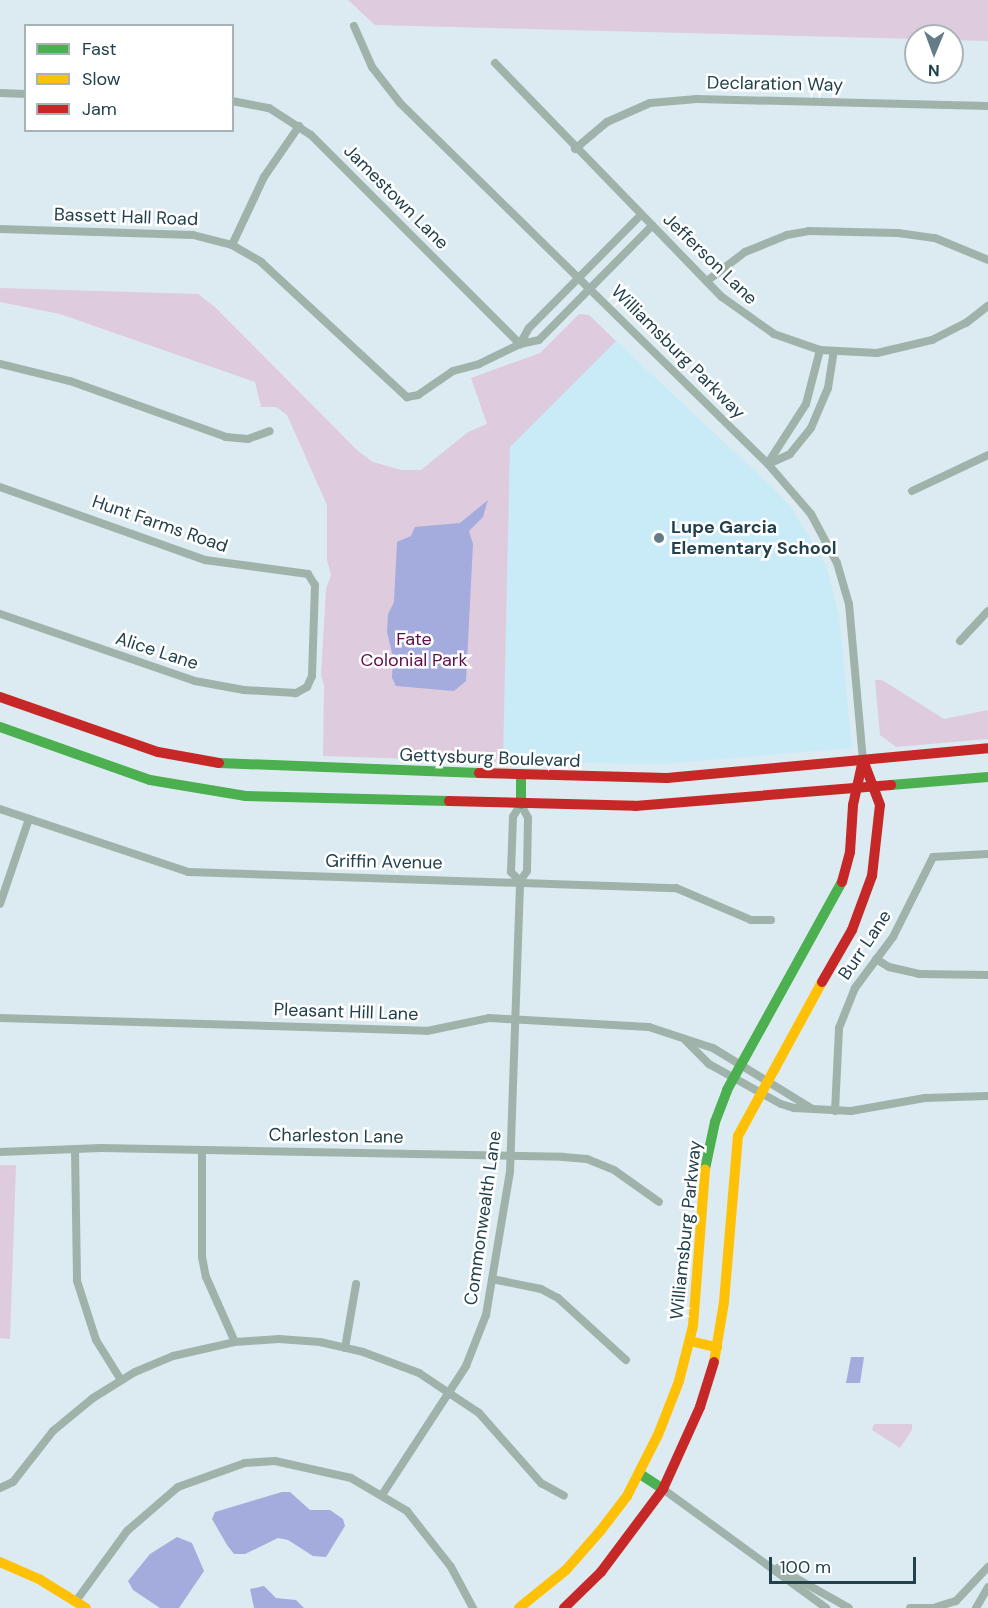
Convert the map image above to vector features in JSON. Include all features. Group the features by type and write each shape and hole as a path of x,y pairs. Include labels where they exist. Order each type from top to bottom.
{"street":[{"name":"Williamsburg Parkway","path":"354,26 372,67 400,104 768,464 811,514 843,578 852,619 863,760 880,805 879,835 861,911 759,1092 735,1149 724,1302 717,1347 700,1407 663,1490 601,1572 564,1608"},
{"name":"Jefferson Lane","path":"495,63 575,149 706,281 758,326 820,350 876,353 920,345 955,329 988,306"},
{"path":"0,93 24,94"},
{"name":"Declaration Way","path":"575,149 607,122 650,103 697,99 988,106"},
{"name":"Jamestown Lane","path":"234,101 269,108 299,126 520,344"},
{"path":"232,245 264,177 299,126"},
{"path":"520,344 529,327 641,215"},
{"path":"520,344 539,340 652,226"},
{"name":"Bassett Hall Road","path":"0,229 193,235 232,245 261,262 407,397 418,395 453,371 479,364 520,344"},
{"path":"706,281 745,252 787,235 809,231 898,233 935,238 988,260"},
{"path":"768,464 806,404 820,350"},
{"path":"768,464 790,454 811,428 828,388 834,352"},
{"path":"0,364 70,381 226,437 248,440 270,431"},
{"path":"912,491 988,455"},
{"name":"Hunt Farms Road","path":"0,487 205,560 304,572 311,576 315,585 312,676 307,687"},
{"path":"960,642 988,611"},
{"name":"Alice Lane","path":"0,614 195,681 243,690 296,693 307,687"},
{"name":"Gettysburg Boulevard","path":"0,697 158,752 216,764 667,778 988,748"},
{"path":"0,727 136,775 207,792 635,806 988,777"},
{"name":"Williamsburg Parkway","path":"519,1608 566,1570 601,1530 640,1474 673,1397 690,1341 706,1156 721,1105 836,898 850,852 857,788 863,760"},
{"path":"521,775 521,804"},
{"name":"Commonwealth Lane","path":"520,881 512,872 513,817 521,804"},
{"name":"Commonwealth Lane","path":"382,1495 449,1392 480,1336 492,1279 511,1154 520,881 527,872 528,818 521,804"},
{"name":"Griffin Avenue","path":"0,809 188,872 520,881 675,888 751,920 771,920"},
{"path":"0,904 29,819"},
{"name":"Burr Lane","path":"835,1111 843,1014 855,988 901,922 933,857 988,854"},
{"path":"876,959 889,967 919,974 988,975"},
{"name":"Pleasant Hill Lane","path":"0,1018 427,1031 489,1018 516,1018 649,1027 713,1048 767,1078 810,1108"},
{"name":"Pleasant Hill Lane","path":"686,1041 709,1064 781,1104 835,1111 925,1098 988,1096"},
{"path":"75,1150 77,1281 96,1340 122,1380"},
{"name":"Charleston Lane","path":"0,1152 75,1150 511,1154 587,1159 614,1170 659,1202"},
{"path":"202,1151 201,1230 206,1277 235,1342"},
{"path":"492,1279 541,1289 558,1298 626,1360"},
{"path":"345,1348 356,1284"},
{"path":"0,1488 13,1482 53,1431 122,1380 173,1356 235,1342 279,1339 345,1348 386,1359 449,1392 479,1413 541,1483 564,1496"},
{"path":"690,1341 717,1347"},
{"path":"76,1601 111,1551 154,1504 178,1487 218,1470 275,1461 351,1479 407,1511 436,1545 473,1608"},
{"path":"640,1474 826,1608"},
{"path":"761,1560 813,1585 849,1608"},
{"path":"0,1562 86,1608"},
{"path":"910,1608 938,1608 956,1601 988,1567"},
{"path":"976,1608 988,1587"}],"shaded area":[{"name":"Lupe Garcia Elementary School","path":"616,341 791,507 826,565 839,615 852,748 662,764 503,762 510,447"}],"green space":[{"path":"348,0 988,0 988,41 964,40 964,24 904,24 904,39 375,25"},
{"name":"Fate Colonial Park","path":"0,288 198,294 215,307 358,451 373,462 401,470 421,470 468,432 487,424 471,378 540,353 579,314 589,315 616,341 510,447 503,762 323,756 324,685 321,675 326,589 331,575 327,560 327,505 287,415 276,407 261,407 255,382 60,314 0,302"},
{"path":"875,680 882,680 944,719 988,710 988,739 896,747 880,735"},
{"path":"0,1165 16,1165 10,1339 0,1338"},
{"path":"874,1424 912,1424 912,1430 900,1448 872,1430"}],"water":[{"path":"488,500 483,517 469,531 473,544 466,681 454,691 396,686 392,678 393,657 387,632 388,614 394,602 397,542 411,536 415,527 460,523"},
{"path":"851,1357 864,1357 860,1383 846,1383"},
{"path":"282,1492 290,1492 310,1510 330,1510 343,1519 345,1526 326,1557 313,1556 288,1540 278,1538 245,1554 234,1554 227,1545 212,1519 215,1512"},
{"path":"177,1537 192,1543 204,1571 179,1608 160,1608 133,1590 128,1581 150,1554"},
{"path":"264,1586 276,1598 296,1600 304,1608 254,1608 250,1589"}],"traffic: fast":[{"path":"0,727 150,780 246,796 449,801"},
{"path":"219,763 479,773"},
{"path":"521,775 521,804"},
{"path":"891,785 988,777"},
{"path":"705,1169 715,1122 727,1090 842,882"},
{"path":"640,1474 663,1489"}],"traffic: slow":[{"path":"714,1362 724,1302 738,1136 822,982"},
{"path":"519,1608 566,1570 601,1530 627,1496 658,1435 679,1381 693,1326 705,1169"},
{"path":"690,1341 717,1347"},
{"path":"0,1562 39,1579 86,1608"}],"traffic: jam":[{"path":"0,697 158,752 219,763"},
{"path":"479,773 667,778 988,748"},
{"path":"842,882 850,852 853,805 863,760"},
{"path":"822,982 852,930 872,876 880,805 863,760"},
{"path":"449,801 635,806 891,785"},
{"path":"564,1608 601,1572 663,1489 700,1407 714,1362"}],"place":[{"name":"Lupe Garcia Elementary School","path":"659,538"}]}
